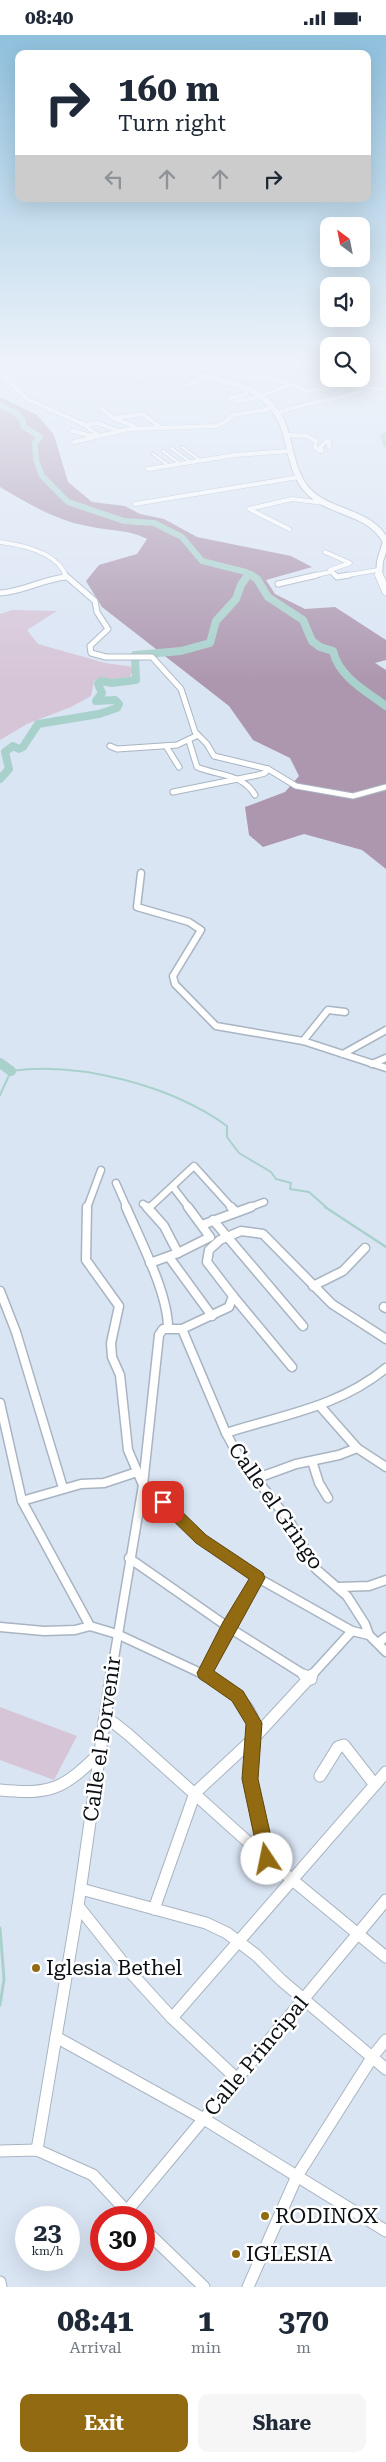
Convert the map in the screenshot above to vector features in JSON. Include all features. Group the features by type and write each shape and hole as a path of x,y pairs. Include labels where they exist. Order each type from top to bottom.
{"main road":[{"path":"297,471 308,491 324,503 371,524 383,533 386,542 379,569 379,582 386,591"},
{"path":"302,471 313,491 329,502 370,520 386,531"},
{"path":"379,569 386,560"},
{"path":"379,569 386,584"}],"street":[{"path":"135,504 299,477"},
{"path":"290,529 249,509 292,499 324,503"},
{"path":"0,542 30,548 58,562 66,571 66,577"},
{"path":"325,552 350,563 330,569 330,572"},
{"path":"278,584 330,572 340,577 379,569"},
{"path":"0,593 20,592 45,581 66,577"},
{"path":"66,577 95,601 97,612 108,629 90,647 91,653 106,657 151,657 181,689 198,735 217,757 268,769 289,784 351,795 361,795 386,787"},
{"path":"110,746 117,749 166,746 189,741 198,735"},
{"path":"189,741 197,767 208,772 240,778 248,784 255,795"},
{"path":"166,746 179,767"},
{"path":"173,792 265,773 268,769"},
{"path":"141,873 137,907 177,918 201,930 173,976 175,984 210,1022 225,1028 303,1041 386,1068"},
{"path":"303,1041 328,1009 345,1012"},
{"path":"343,1054 386,1031"},
{"path":"372,1063 386,1058"},
{"path":"178,1253 166,1227 146,1206 173,1187 194,1166 236,1212"},
{"path":"101,1170 87,1204 88,1236 86,1260 119,1305 111,1343 112,1357 120,1375 128,1450 143,1485 148,1487 201,1539 258,1578 352,1631 369,1635 386,1652"},
{"name":"Calle el Porvenir","path":"37,2150 81,1889 117,1634 143,1485 158,1335 166,1328 168,1316 150,1263 116,1183"},
{"path":"150,1263 178,1253 210,1237 173,1187"},
{"path":"202,1225 264,1202"},
{"path":"213,1220 303,1326"},
{"path":"292,1367 233,1297 207,1262 209,1250 214,1243 241,1231 263,1234 313,1285 346,1314 386,1339"},
{"path":"313,1285 344,1271 365,1248"},
{"path":"168,1257 212,1316"},
{"path":"0,1291 16,1332 63,1488"},
{"path":"166,1328 182,1329 212,1316 229,1307 233,1297"},
{"name":"Calle el Gringo","path":"182,1329 200,1365 226,1433 239,1457 290,1521 316,1569 339,1587 365,1624 369,1635"},
{"path":"226,1433 320,1406 347,1395 386,1368"},
{"path":"0,1403 22,1501 90,1626"},
{"path":"320,1406 357,1448 386,1467"},
{"path":"256,1479 282,1468 339,1455 357,1448"},
{"path":"312,1461 319,1483 328,1498"},
{"path":"22,1501 81,1484 104,1483 137,1472"},
{"path":"129,1558 228,1627 310,1679"},
{"path":"205,1673 228,1627 258,1578"},
{"path":"339,1587 378,1584 386,1580"},
{"path":"0,1627 44,1631 75,1630 90,1626 117,1634 205,1673 237,1696 254,1723 250,1779 267,1859"},
{"path":"154,1909 195,1793 253,1739 352,1631"},
{"path":"378,1643 386,1637"},
{"path":"104,1721 114,1723 129,1735 267,1859 386,1957"},
{"path":"320,1775 338,1747 344,1745 375,1785"},
{"path":"0,1790 34,1794 52,1791 76,1777 100,1753"},
{"path":"172,2017 386,1772"},
{"path":"81,1889 206,1923 238,1941 386,2069"},
{"name":"Calle Principal","path":"136,2206 204,2119 386,1900"},
{"path":"78,1906 132,1974 172,2017 237,2079"},
{"path":"56,2037 204,2119 386,2231"},
{"path":"248,2287 298,2176 373,2056 386,2040"},
{"path":"0,2151 37,2150 93,2175 121,2206"},
{"path":"155,2240 204,2287"},
{"path":"0,2282 1,2287"}],"shaded area":[{"path":"0,471 65,471 68,482 92,502 125,506 140,514 164,519 197,537 291,556 312,567 266,580 275,594 305,609 335,607 386,640 386,660 375,663 386,670 386,869 362,850 304,834 263,847 249,835 245,807 285,792 299,776 290,758 253,740 229,706 102,607 86,581 99,565 137,554 147,539 133,533 95,528 64,520 31,505 0,487"},
{"path":"12,610 57,611 27,630 38,644 105,663 134,667 130,677 94,681 91,696 71,707 27,724 0,740 0,614"},
{"path":"0,1707 77,1736 54,1780 0,1760"}],"waterway":[{"path":"40,471 42,476 68,502 124,521 154,523 182,537 202,561 246,572 253,576"},
{"path":"0,779 9,769 5,752 13,746 19,749 23,747 38,724 99,714 117,708 119,704 115,700 96,701 102,693 98,684 101,681 112,683 136,680 135,655 181,651 210,643 216,621 236,599 241,585 248,575"},
{"path":"251,575 257,579 268,597 303,620 312,641 320,647 333,651 341,668 354,683 386,706"},
{"path":"0,1063 11,1071"},
{"path":"0,1095 11,1071 38,1069 95,1073 152,1088 180,1099 227,1126 227,1137 239,1153 271,1172 276,1179 291,1183 290,1189 309,1192 327,1208"},
{"path":"325,1207 386,1247"},
{"path":"0,1928 4,1979 0,2005"}],"place":[{"name":"Iglesia Bethel","path":"36,1968"},
{"name":"RODINOX","path":"265,2216"},
{"name":"IGLESIA","path":"236,2254"}],"route":[{"path":"163,1502 201,1539 258,1578 228,1627 205,1673 237,1696 254,1723 250,1779 267,1859"}]}
